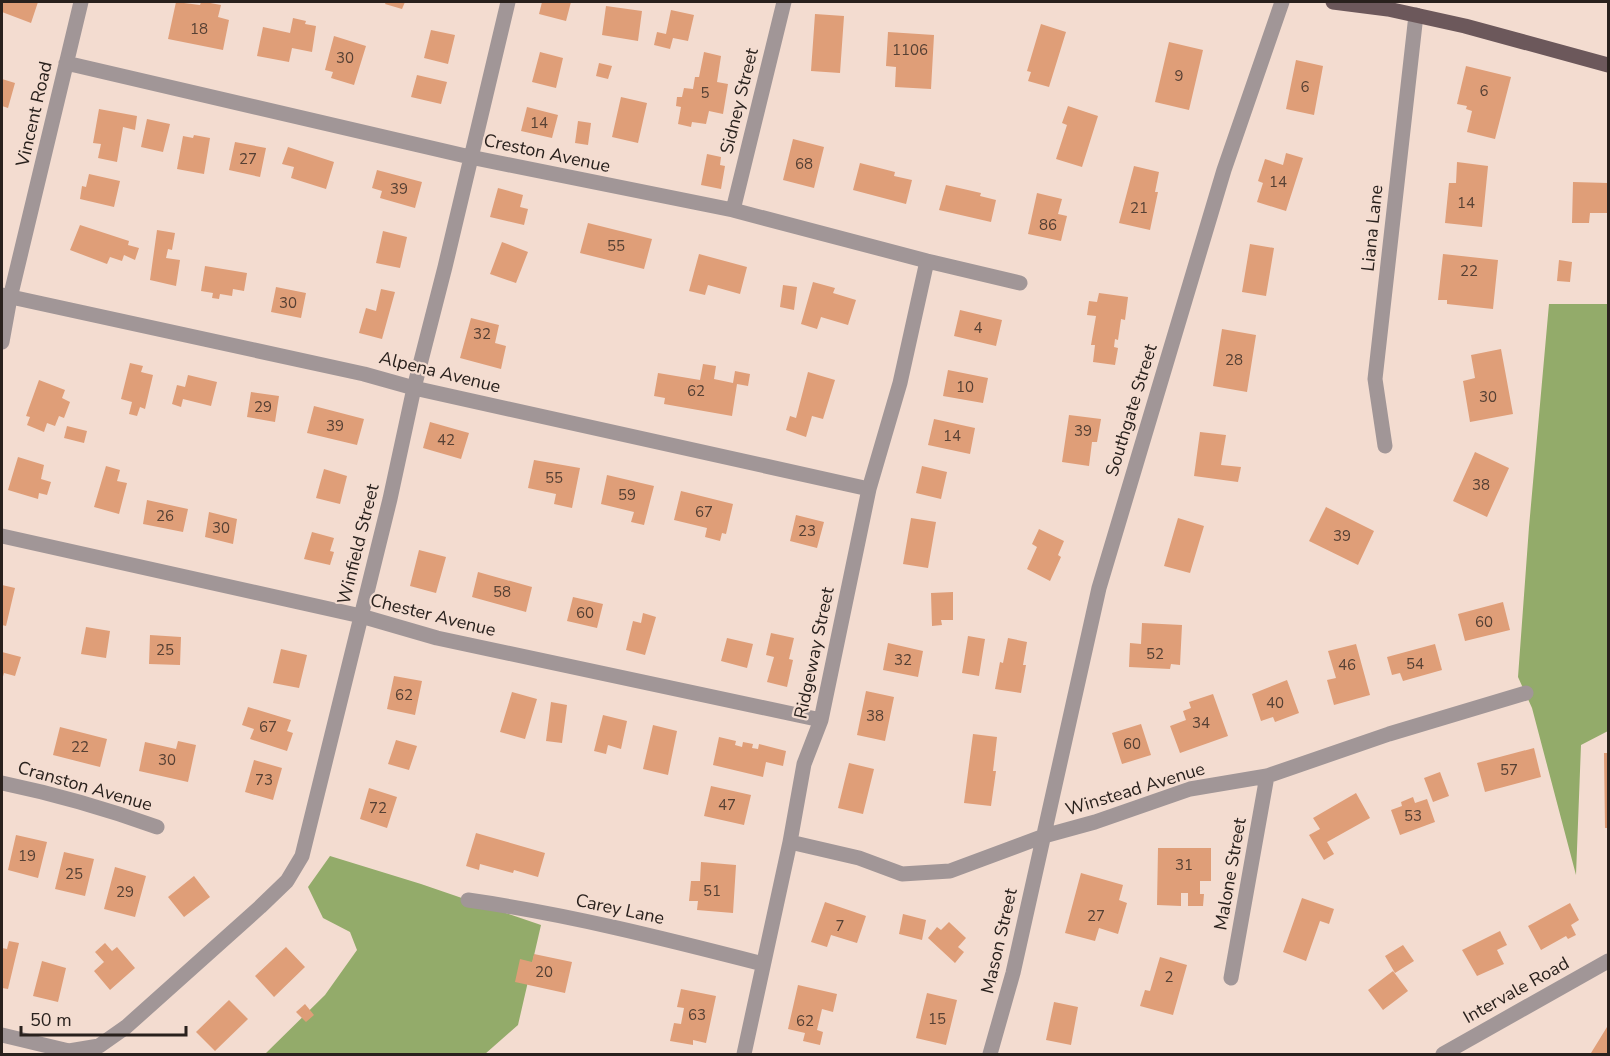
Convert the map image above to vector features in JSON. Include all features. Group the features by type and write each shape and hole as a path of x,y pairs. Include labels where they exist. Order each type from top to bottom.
{"main road":[{"path":"1333,2 1388,9 1465,26 1608,65"}],"street":[{"name":"Vincent Road","path":"2,342 6,296 81,2"},
{"name":"Winfield Street","path":"69,1053 99,1046 126,1028 261,907 287,881 302,856 390,499 414,388 446,267 508,2"},
{"name":"Sidney Street","path":"733,210 784,2"},
{"name":"Southgate Street","path":"1044,836 1099,588 1224,170 1282,2"},
{"name":"Liana Lane","path":"1385,446 1375,380 1416,15"},
{"name":"Creston Avenue","path":"66,63 471,157 733,210 1020,283"},
{"name":"Ridgeway Street","path":"744,1054 790,842 804,764 821,720 869,489 900,383 927,261"},
{"name":"Alpena Avenue","path":"6,296 364,374 414,388 869,489"},
{"name":"Chester Avenue","path":"2,536 361,616 437,638 821,720"},
{"name":"Winstead Avenue","path":"790,842 859,858 902,874 950,871 1044,836 1095,822 1190,789 1267,776 1389,734 1526,693"},
{"name":"Malone Street","path":"1231,978 1267,776"},
{"name":"Cranston Avenue","path":"2,783 115,812 158,826"},
{"name":"Mason Street","path":"990,1054 1013,973 1044,836"},
{"name":"Carey Lane","path":"468,900 676,941 763,964"},
{"name":"Intervale Road","path":"1443,1054 1608,961"},
{"path":"2,1035 40,1050 69,1053"}],"green space":[{"path":"1549,304 1608,304 1608,731 1581,745 1576,875 1532,708 1518,677"},
{"path":"330,856 541,925 518,1025 485,1054 265,1054 325,995 357,950 350,932 323,918 308,887"}],"building":[{"path":"2,2 38,2 31,23 2,12"},
{"path":"176,2 200,5 201,2 205,2 221,5 218,17 229,20 223,50 168,39"},
{"path":"386,2 405,2 402,9 385,4"},
{"path":"542,2 571,2 566,21 539,14"},
{"path":"606,6 642,11 638,41 602,35"},
{"path":"671,10 694,15 688,41 673,38 670,49 654,45 657,32 666,34"},
{"path":"815,14 844,16 840,73 811,71"},
{"path":"293,18 316,26 312,52 292,48 289,62 257,56 263,27 290,33"},
{"path":"1041,24 1066,32 1049,87 1028,81 1031,72 1027,71"},
{"path":"431,30 455,35 448,64 424,58"},
{"path":"888,32 934,35 931,89 895,87 896,67 886,66"},
{"path":"334,36 366,46 354,85 331,78 333,72 325,70"},
{"path":"1169,42 1203,50 1189,110 1155,102"},
{"path":"540,52 563,58 556,88 532,82"},
{"path":"704,52 721,56 717,82 728,84 723,114 709,111 706,124 692,122 691,127 678,124 681,107 676,106 677,97 682,97 684,88 693,89 695,77 699,77"},
{"path":"1296,60 1323,66 1314,115 1286,109"},
{"path":"599,63 612,66 608,79 596,76"},
{"path":"1466,66 1511,77 1495,139 1467,132 1472,111 1466,109 1467,106 1457,104"},
{"path":"417,75 447,82 441,104 411,97"},
{"path":"2,79 15,83 8,108 2,106"},
{"path":"621,97 647,103 638,143 612,137"},
{"path":"1068,106 1098,116 1082,167 1056,159 1067,125 1062,123"},
{"path":"527,107 558,115 552,138 521,131"},
{"path":"99,109 137,116 135,130 123,127 117,162 98,158 101,144 93,143"},
{"path":"147,119 170,124 163,152 141,147"},
{"path":"578,121 591,123 588,145 575,143"},
{"path":"194,135 210,138 204,174 177,169 183,136 193,138"},
{"path":"793,139 824,147 814,188 783,180"},
{"path":"235,142 266,148 260,177 229,170"},
{"path":"288,147 334,162 326,189 291,178 294,167 282,164"},
{"path":"1286,153 1303,158 1286,211 1257,202 1263,183 1258,181 1265,159 1283,165"},
{"path":"707,154 721,157 720,165 725,166 721,189 701,185"},
{"path":"1457,162 1488,166 1482,227 1445,223 1449,183 1456,183"},
{"path":"860,163 895,172 894,176 912,180 906,204 853,190"},
{"path":"1134,166 1159,172 1155,192 1158,192 1150,230 1119,223"},
{"path":"377,170 422,182 415,208 380,198 382,191 372,188"},
{"path":"89,174 120,181 114,207 80,199 82,186 86,187"},
{"path":"1573,182 1608,183 1608,213 1590,213 1589,223 1572,223"},
{"path":"946,185 981,193 980,196 996,200 991,222 939,210"},
{"path":"498,188 523,195 520,207 528,209 524,225 490,217"},
{"path":"1037,193 1062,199 1058,214 1067,216 1061,241 1028,234"},
{"path":"588,223 652,239 644,269 580,253"},
{"path":"80,225 129,241 128,245 139,248 135,260 124,255 122,261 110,257 107,264 70,250"},
{"path":"157,230 175,233 172,250 168,249 166,258 180,260 176,286 150,280"},
{"path":"383,231 407,237 400,268 376,263"},
{"path":"502,242 528,252 516,283 490,274"},
{"path":"1250,244 1274,248 1266,296 1242,292"},
{"path":"699,254 747,267 740,294 708,285 705,295 689,291"},
{"path":"1443,254 1498,260 1493,309 1447,304 1447,300 1438,300"},
{"path":"1559,260 1572,262 1570,282 1557,281"},
{"path":"205,266 247,273 244,291 233,289 232,296 220,294 219,299 212,298 213,293 201,291"},
{"path":"813,282 835,288 833,293 856,300 848,325 821,317 817,329 801,324"},
{"path":"783,285 797,287 794,310 780,307"},
{"path":"276,287 306,293 301,318 271,312"},
{"path":"381,289 395,292 382,339 359,333 366,308 376,311"},
{"path":"1099,293 1128,297 1125,320 1121,319 1118,340 1115,339 1114,347 1118,348 1115,365 1093,362 1095,345 1091,345 1096,316 1087,315 1089,301 1097,302"},
{"path":"960,310 1002,320 996,346 954,336"},
{"path":"471,318 499,325 495,343 506,346 501,369 460,358"},
{"path":"1222,329 1256,335 1247,392 1213,386"},
{"path":"1501,349 1513,414 1470,422 1463,381 1475,378 1471,355"},
{"path":"130,363 143,366 141,372 153,375 145,409 140,407 137,416 129,414 132,402 121,399"},
{"path":"703,364 716,366 714,379 733,383 735,371 750,374 748,386 737,384 732,416 664,404 665,398 654,396 658,373 700,380"},
{"path":"948,370 988,378 983,403 943,396"},
{"path":"808,372 835,380 823,419 812,416 806,437 786,430 790,416 796,418"},
{"path":"188,375 217,382 211,406 183,399 181,407 172,404 177,385 185,387"},
{"path":"39,380 65,390 62,398 70,402 64,418 59,416 55,426 47,423 44,432 27,425 30,417 26,416"},
{"path":"251,392 279,396 275,422 247,417"},
{"path":"314,406 364,419 357,445 307,433"},
{"path":"1069,415 1101,419 1097,442 1092,442 1089,466 1062,462"},
{"path":"934,419 975,428 970,454 928,445"},
{"path":"430,422 469,433 461,459 423,448"},
{"path":"67,426 87,431 84,443 64,438"},
{"path":"1200,432 1226,435 1221,465 1241,467 1238,482 1194,476"},
{"path":"1475,452 1509,468 1487,517 1453,501"},
{"path":"18,457 44,465 41,479 51,482 47,495 39,493 38,499 8,490"},
{"path":"534,460 580,468 572,508 554,504 556,494 528,488"},
{"path":"106,466 120,470 117,481 127,483 119,514 94,507"},
{"path":"922,466 947,472 941,499 916,493"},
{"path":"324,469 347,476 340,504 316,498"},
{"path":"607,475 654,486 644,525 631,522 634,512 601,504"},
{"path":"681,491 733,504 726,534 722,533 720,541 705,537 707,528 674,520"},
{"path":"147,500 188,509 183,532 143,524"},
{"path":"1326,507 1374,531 1358,565 1309,541"},
{"path":"209,512 237,519 233,544 205,537"},
{"path":"796,515 824,522 817,548 790,541"},
{"path":"911,518 936,522 928,568 903,564"},
{"path":"1178,518 1204,526 1190,573 1164,566"},
{"path":"1039,529 1064,541 1058,555 1061,557 1050,581 1027,569 1037,547 1032,544"},
{"path":"312,532 334,538 330,551 334,552 330,565 304,559"},
{"path":"419,550 446,557 436,593 410,586"},
{"path":"478,572 532,587 526,612 472,597"},
{"path":"2,585 15,588 6,626 2,625"},
{"path":"953,592 953,620 941,620 942,625 932,626 931,593"},
{"path":"573,597 603,604 597,628 567,621"},
{"path":"1503,602 1510,630 1465,641 1458,614"},
{"path":"643,613 656,617 645,655 626,650 633,621 641,623"},
{"path":"1142,623 1182,625 1180,665 1171,664 1170,669 1129,667 1130,643 1141,644"},
{"path":"86,627 110,631 106,658 81,654"},
{"path":"771,633 794,638 789,659 793,660 787,687 767,682 774,657 766,655"},
{"path":"150,635 181,637 180,665 149,664"},
{"path":"968,636 985,639 979,676 962,673"},
{"path":"727,638 753,644 747,668 721,661"},
{"path":"1008,638 1027,642 1021,693 995,689 1000,662 1003,663"},
{"path":"888,643 923,651 918,677 883,670"},
{"path":"1356,644 1370,695 1334,705 1327,680 1336,678 1328,651"},
{"path":"1435,644 1442,670 1403,681 1400,673 1392,675 1387,657"},
{"path":"281,649 307,655 299,688 273,683"},
{"path":"2,652 21,657 15,676 4,673 2,680"},
{"path":"394,676 422,681 415,715 387,709"},
{"path":"1287,680 1299,713 1275,722 1273,717 1261,721 1252,694"},
{"path":"866,691 894,697 885,741 857,735"},
{"path":"512,692 537,699 525,739 500,732"},
{"path":"1213,694 1228,736 1180,753 1170,726 1186,720 1183,711 1191,708 1189,702"},
{"path":"551,702 567,705 562,743 546,741"},
{"path":"248,707 291,720 287,731 293,733 287,751 250,739 254,729 242,725"},
{"path":"603,715 627,721 621,749 608,745 606,754 594,751"},
{"path":"1141,724 1151,755 1122,764 1112,733"},
{"path":"653,725 677,731 668,775 643,769"},
{"path":"60,727 107,739 100,767 53,755"},
{"path":"973,734 997,737 993,771 996,771 991,806 964,803"},
{"path":"719,737 736,741 735,745 742,747 743,742 753,744 752,748 758,749 759,744 786,751 783,766 766,762 763,777 713,765"},
{"path":"396,740 417,746 409,770 388,764"},
{"path":"178,741 196,745 188,782 139,771 145,742 176,749"},
{"path":"1534,748 1541,777 1485,792 1477,763"},
{"path":"1604,753 1608,753 1608,828 1605,828"},
{"path":"254,760 282,768 273,800 245,792"},
{"path":"849,763 874,769 863,814 838,808"},
{"path":"1440,772 1449,796 1433,802 1424,778"},
{"path":"711,786 751,795 744,825 704,816"},
{"path":"369,788 397,797 387,828 360,819"},
{"path":"1356,793 1370,818 1327,842 1334,854 1324,860 1309,835 1320,829 1313,818"},
{"path":"1413,797 1415,803 1427,799 1435,822 1400,835 1391,810 1402,806 1401,802"},
{"path":"476,833 545,853 538,877 480,864 479,870 466,866"},
{"path":"16,835 47,842 38,878 8,870"},
{"path":"1158,848 1211,848 1211,881 1200,881 1200,894 1204,894 1203,906 1188,906 1188,893 1181,893 1181,906 1157,905"},
{"path":"64,852 94,859 85,896 55,889"},
{"path":"701,862 736,865 733,913 697,910 698,901 689,901 691,881 700,881"},
{"path":"115,867 146,876 135,917 104,909"},
{"path":"1081,873 1123,885 1119,900 1127,903 1118,934 1099,928 1095,941 1065,933"},
{"path":"194,876 210,897 184,917 168,897"},
{"path":"1302,898 1334,909 1329,924 1320,921 1306,961 1283,952"},
{"path":"825,902 866,916 857,943 831,935 827,947 811,942"},
{"path":"1570,903 1579,920 1571,925 1576,935 1568,939 1566,936 1541,950 1528,926"},
{"path":"903,914 926,920 922,940 899,934"},
{"path":"949,922 966,938 958,947 964,952 955,963 928,938 937,927 941,930"},
{"path":"1500,931 1507,945 1497,950 1504,964 1477,976 1462,950"},
{"path":"9,941 19,943 8,989 2,988 2,948 7,949"},
{"path":"105,943 112,951 117,947 135,968 110,990 94,971 104,962 95,952"},
{"path":"1403,945 1414,961 1395,973 1385,956"},
{"path":"286,947 305,967 274,997 255,976"},
{"path":"534,954 572,962 565,993 515,982 520,959 532,962"},
{"path":"1160,957 1187,965 1173,1015 1140,1006 1145,990 1150,991"},
{"path":"42,961 66,968 58,1002 33,996"},
{"path":"1393,971 1408,991 1383,1010 1368,990"},
{"path":"798,985 837,994 833,1012 822,1009 817,1030 823,1032 820,1045 803,1041 805,1033 788,1029"},
{"path":"681,989 716,996 706,1043 693,1040 693,1045 670,1041 674,1023 681,1024 684,1008 677,1007"},
{"path":"927,993 957,1000 946,1045 916,1038"},
{"path":"229,1000 248,1019 215,1051 196,1032"},
{"path":"1054,1002 1078,1007 1071,1045 1046,1040"},
{"path":"305,1004 314,1015 306,1022 296,1012"},
{"path":"1607,1027 1608,1054 1591,1053"}]}
